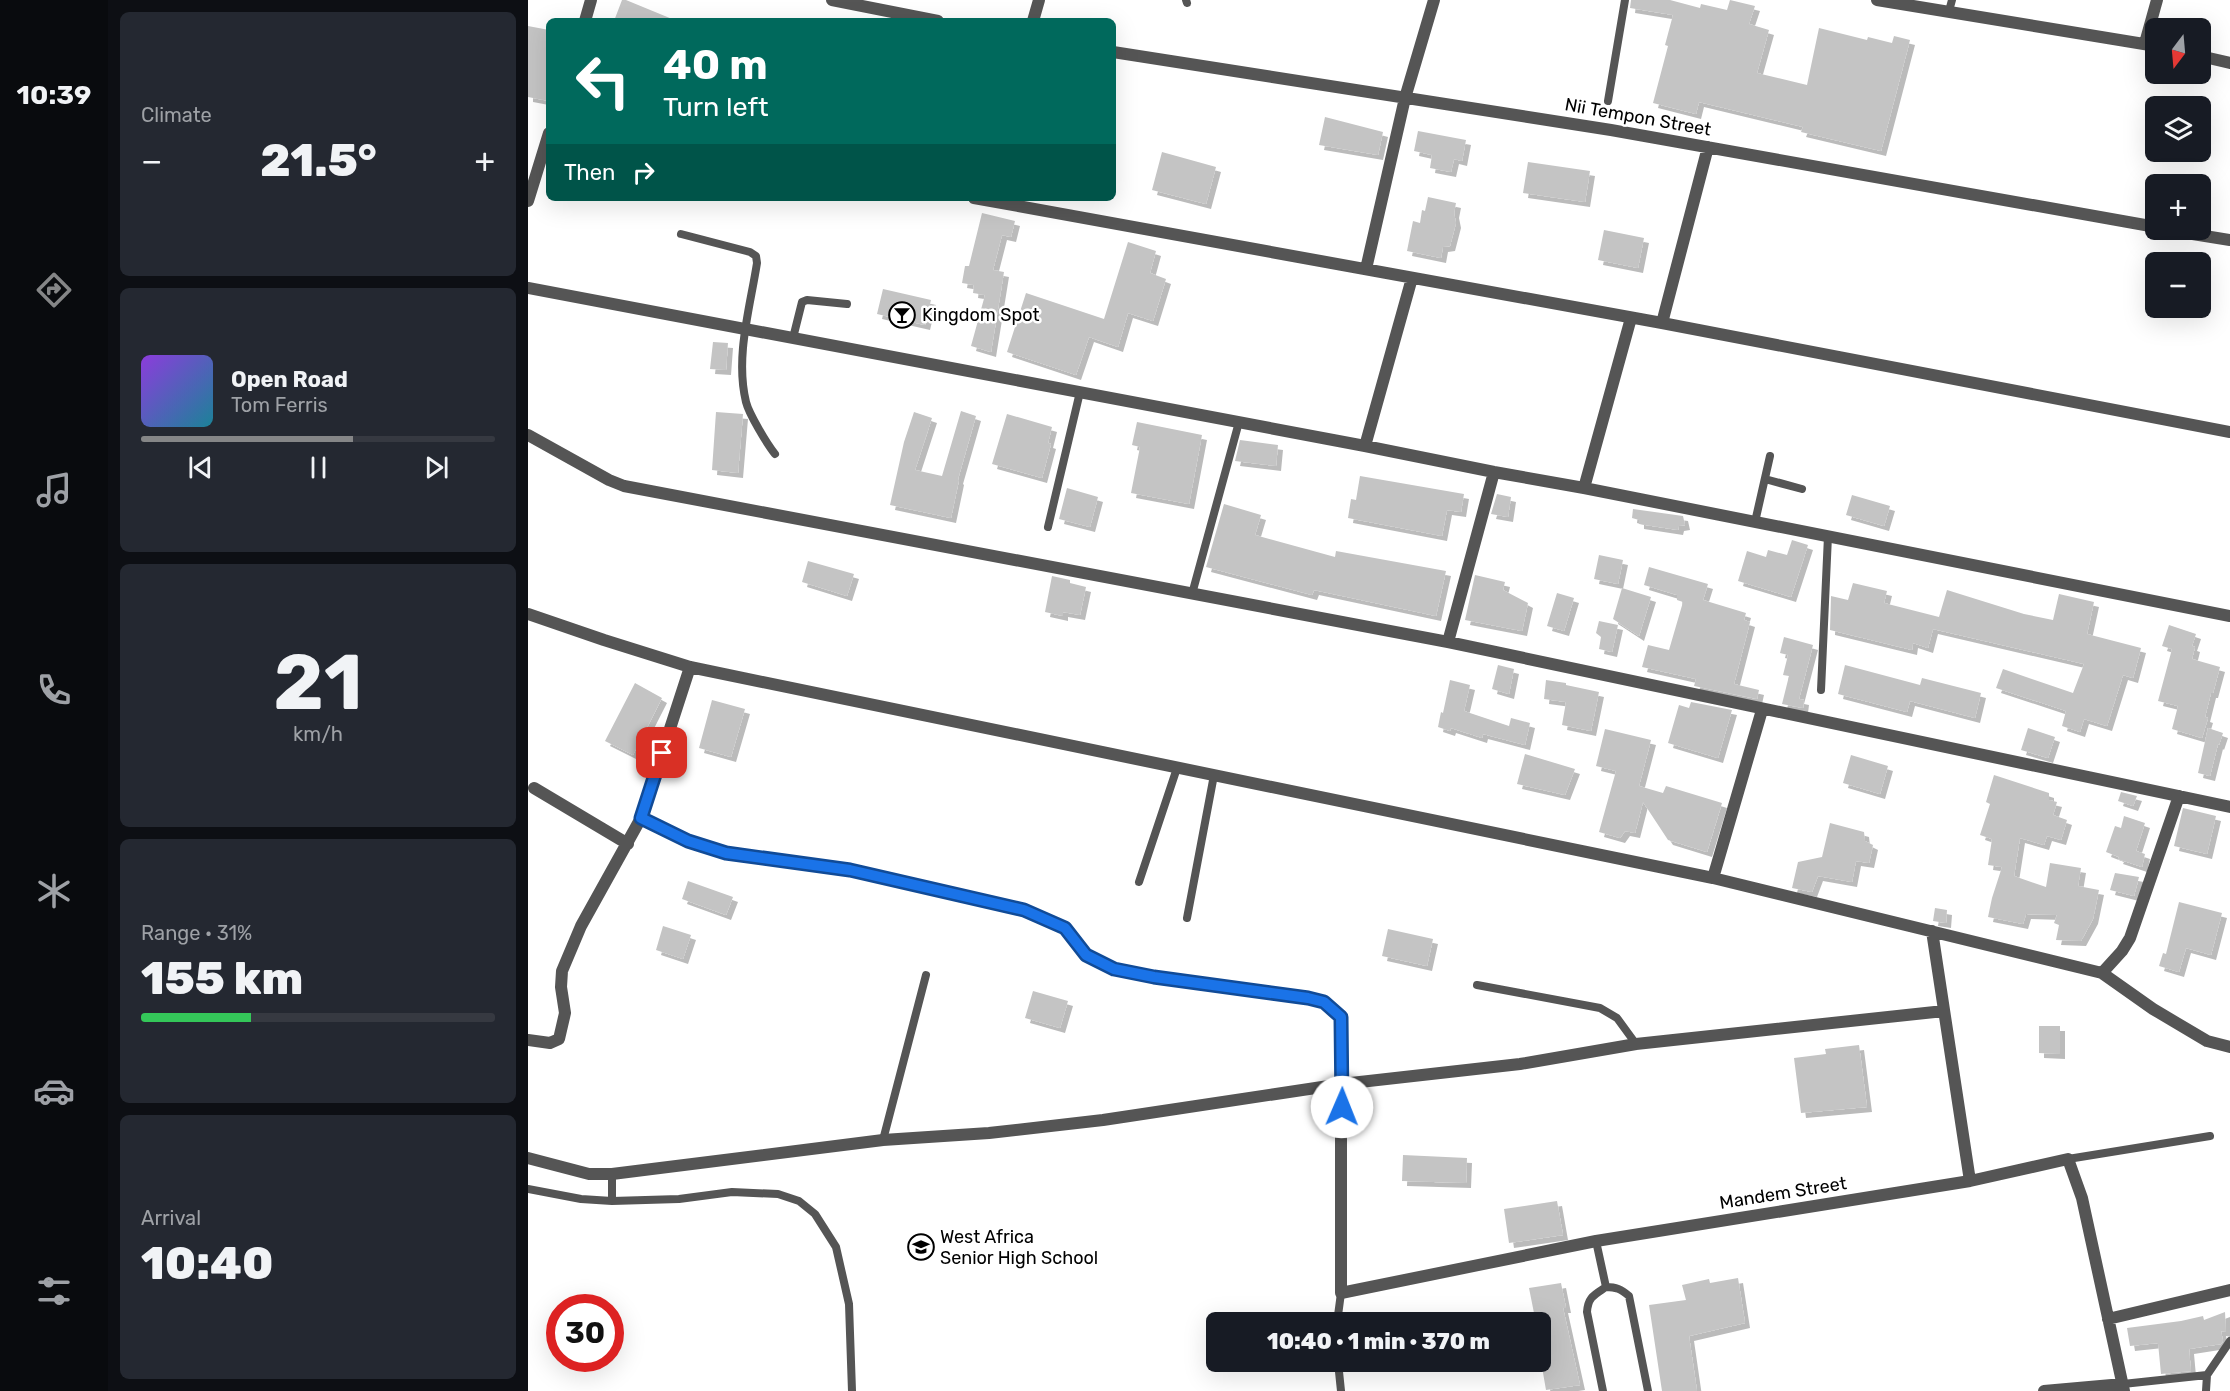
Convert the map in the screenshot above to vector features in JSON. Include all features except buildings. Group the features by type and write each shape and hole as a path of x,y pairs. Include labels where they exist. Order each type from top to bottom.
{"street":[{"path":"586,18 591,0"},
{"path":"832,0 923,18"},
{"path":"1034,18 1039,0"},
{"path":"1366,269 1405,98 1434,0"},
{"path":"1877,0 1951,6 2145,43"},
{"path":"2154,18 2157,0"},
{"name":"Nii Tempon Street","path":"1116,52 1611,130 2145,225"},
{"path":"2211,59 2230,63"},
{"path":"528,201 546,143"},
{"path":"1662,323 1708,147"},
{"path":"991,201 1662,323 2230,432"},
{"path":"2211,237 2230,240"},
{"path":"1365,446 1412,278"},
{"path":"528,288 1584,488 2230,616"},
{"path":"1584,488 1631,318"},
{"path":"528,435 624,486 1449,642 1762,710 2230,807"},
{"path":"1449,642 1494,472"},
{"path":"528,614 690,667 1713,878 2102,973 2153,1009 2207,1041 2230,1047"},
{"path":"528,1040 550,1043 559,1039 565,1013 561,987 562,971 581,926 641,818 690,667"},
{"path":"1713,878 1762,710"},
{"path":"534,788 628,844"},
{"path":"2102,973 2122,951 2130,938 2179,796"},
{"path":"641,818 688,841 726,853 850,870 1024,910 1065,928 1086,955 1114,969 1324,1002 1341,1017 1341,1293"},
{"path":"1932,931 1970,1181"},
{"path":"528,1158 589,1174 612,1174 883,1140 989,1133 1103,1120 1342,1084 1520,1064 1636,1044 1944,1011"},
{"path":"2044,1391 2124,1387 2082,1198 2068,1159"},
{"name":"Mandem Street","path":"1341,1293 1596,1241 1970,1181 2068,1159"},
{"path":"2108,1319 2230,1290"}],"lane":[{"path":"1608,101 1625,0"},
{"path":"681,234 750,252 756,256 757,263 741,373 747,405 765,441 775,454"},
{"path":"793,338 802,302 807,300 847,304"},
{"path":"1048,527 1080,392"},
{"path":"1192,594 1239,422"},
{"path":"1755,522 1770,456"},
{"path":"1765,479 1802,489"},
{"path":"1821,690 1828,536"},
{"path":"1139,882 1177,768"},
{"path":"1187,918 1214,775"},
{"path":"883,1140 926,975"},
{"path":"1477,985 1600,1008 1617,1018 1636,1044"},
{"path":"2068,1159 2210,1136"},
{"path":"612,1174 612,1200"},
{"path":"528,1189 581,1199 679,1198 732,1192 778,1194 799,1201 815,1214 836,1247 849,1304 852,1391"},
{"path":"1596,1241 1606,1287"},
{"path":"1603,1391 1587,1312 1588,1302 1606,1287 1615,1287 1629,1296 1648,1391"},
{"path":"1338,1312 1341,1293"},
{"path":"2206,1391 2207,1375 2230,1341"},
{"path":"1339,1372 1341,1391"},
{"path":"2124,1387 2207,1375"}],"place":[{"name":"Kingdom Spot","path":"902,315"},
{"name":"West Africa Senior High School","path":"921,1247"}],"route":[{"path":"662,753 641,818 688,841 726,853 850,870 1024,910 1065,928 1086,955 1114,969 1324,1002 1341,1017 1342,1107"}]}
